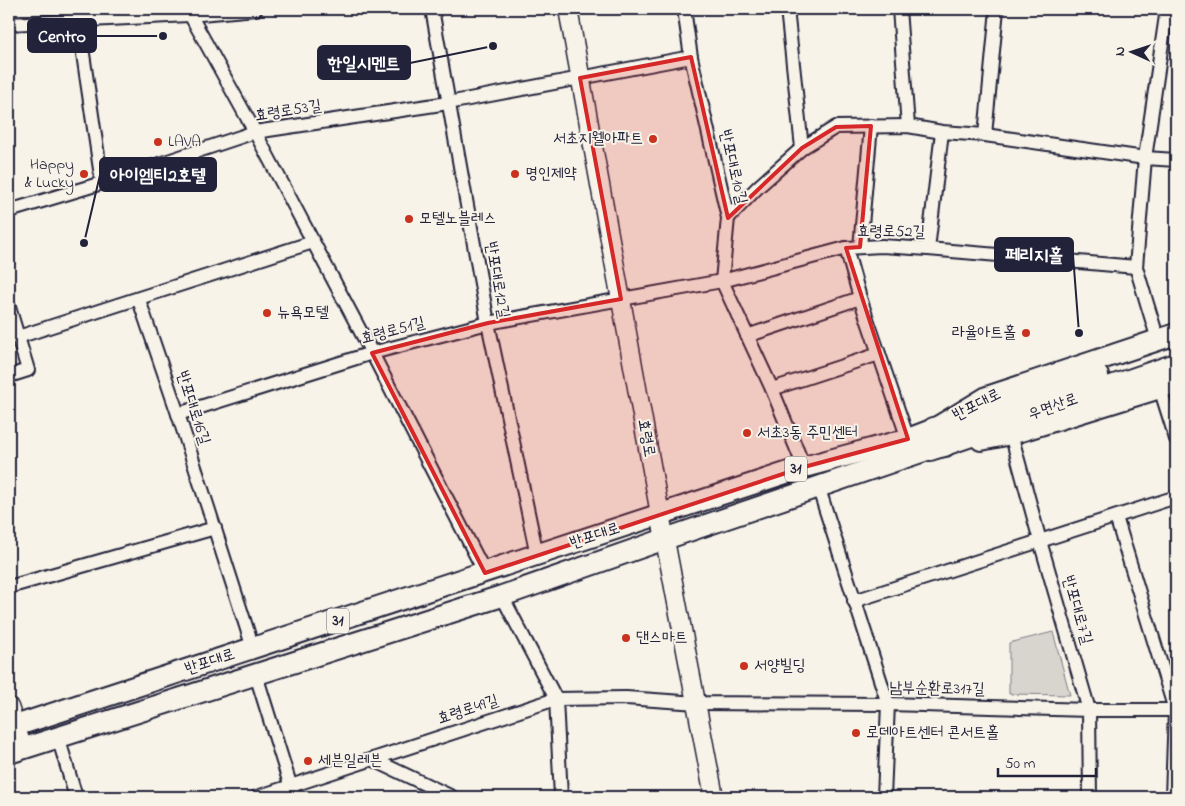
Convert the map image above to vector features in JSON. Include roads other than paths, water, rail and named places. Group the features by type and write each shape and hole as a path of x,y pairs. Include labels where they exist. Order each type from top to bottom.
{"highway":[{"name":"우면산로","path":"932,439 1170,341"},
{"name":"우면산로","path":"932,439 1176,365"}],"main road":[{"name":"효령로","path":"568,9 660,514 714,797"},
{"name":"반포대로","path":"11,720 253,648 804,467 908,439 1011,434 1168,385"},
{"name":"반포대로","path":"16,751 502,596 818,486 932,439"},
{"path":"11,720 16,751"}],"street":[{"path":"9,24 256,9"},
{"name":"반포대로12길","path":"432,9 488,323 537,555"},
{"name":"반포대로10길","path":"684,9 691,57 728,218 722,281 772,389 804,467"},
{"path":"787,9 802,148"},
{"path":"899,9 908,126"},
{"path":"985,135 997,9"},
{"path":"1167,9 1145,158 1136,267 1170,341"},
{"path":"188,12 255,132 372,353 485,573"},
{"path":"78,20 102,183"},
{"path":"580,78 691,57"},
{"name":"효령로53길","path":"9,212 255,132 448,103 580,78"},
{"path":"860,247 871,126"},
{"path":"728,218 758,187 802,148 836,127 908,126 1145,158 1176,160"},
{"path":"928,249 942,132"},
{"path":"18,337 139,300 313,242"},
{"name":"효령로52길","path":"621,299 722,281 846,248 860,247 882,246 928,249 1136,267"},
{"path":"846,248 860,298 908,439"},
{"path":"747,336 860,298"},
{"name":"효령로51길","path":"178,414 372,353 488,323 621,299"},
{"name":"반포대로16길","path":"139,300 178,414 253,648"},
{"path":"9,307 28,370 9,376"},
{"path":"772,389 879,354"},
{"path":"1168,385 1176,439"},
{"name":"반포대로7길","path":"1011,434 1089,710 1090,797"},
{"path":"818,486 888,704 884,797"},
{"path":"854,601 1176,497"},
{"path":"1116,517 1176,710 1172,797"},
{"path":"9,587 215,528"},
{"path":"502,596 556,699 562,797"},
{"path":"256,675 292,792"},
{"name":"효령로49길","path":"256,797 292,792 372,759 556,699 626,698 697,703"},
{"name":"남부순환로317길","path":"697,703 888,704 1089,710 1176,710"},
{"path":"58,738 76,797"},
{"path":"372,759 452,797"}],"place":[{"name":"Centro","path":"163,36"},
{"name":"한일시멘트","path":"493,46"},
{"name":"서초지웰아파트","path":"653,139"},
{"name":"LAVA","path":"158,142"},
{"name":"Happy & Lucky","path":"84,174"},
{"name":"명인제약","path":"515,174"},
{"name":"모텔노블레스","path":"409,219"},
{"name":"아이엠티2호텔","path":"84,243"},
{"name":"뉴욕모텔","path":"267,313"},
{"name":"라율아트홀","path":"1026,333"},
{"name":"페리지홀","path":"1079,333"},
{"name":"서초3동 주민센터","path":"747,433"},
{"name":"댄스마트","path":"626,638"},
{"name":"서양빌딩","path":"744,666"},
{"name":"로데아트센터 콘서트홀","path":"856,733"},
{"name":"세븐일레븐","path":"308,761"}]}
